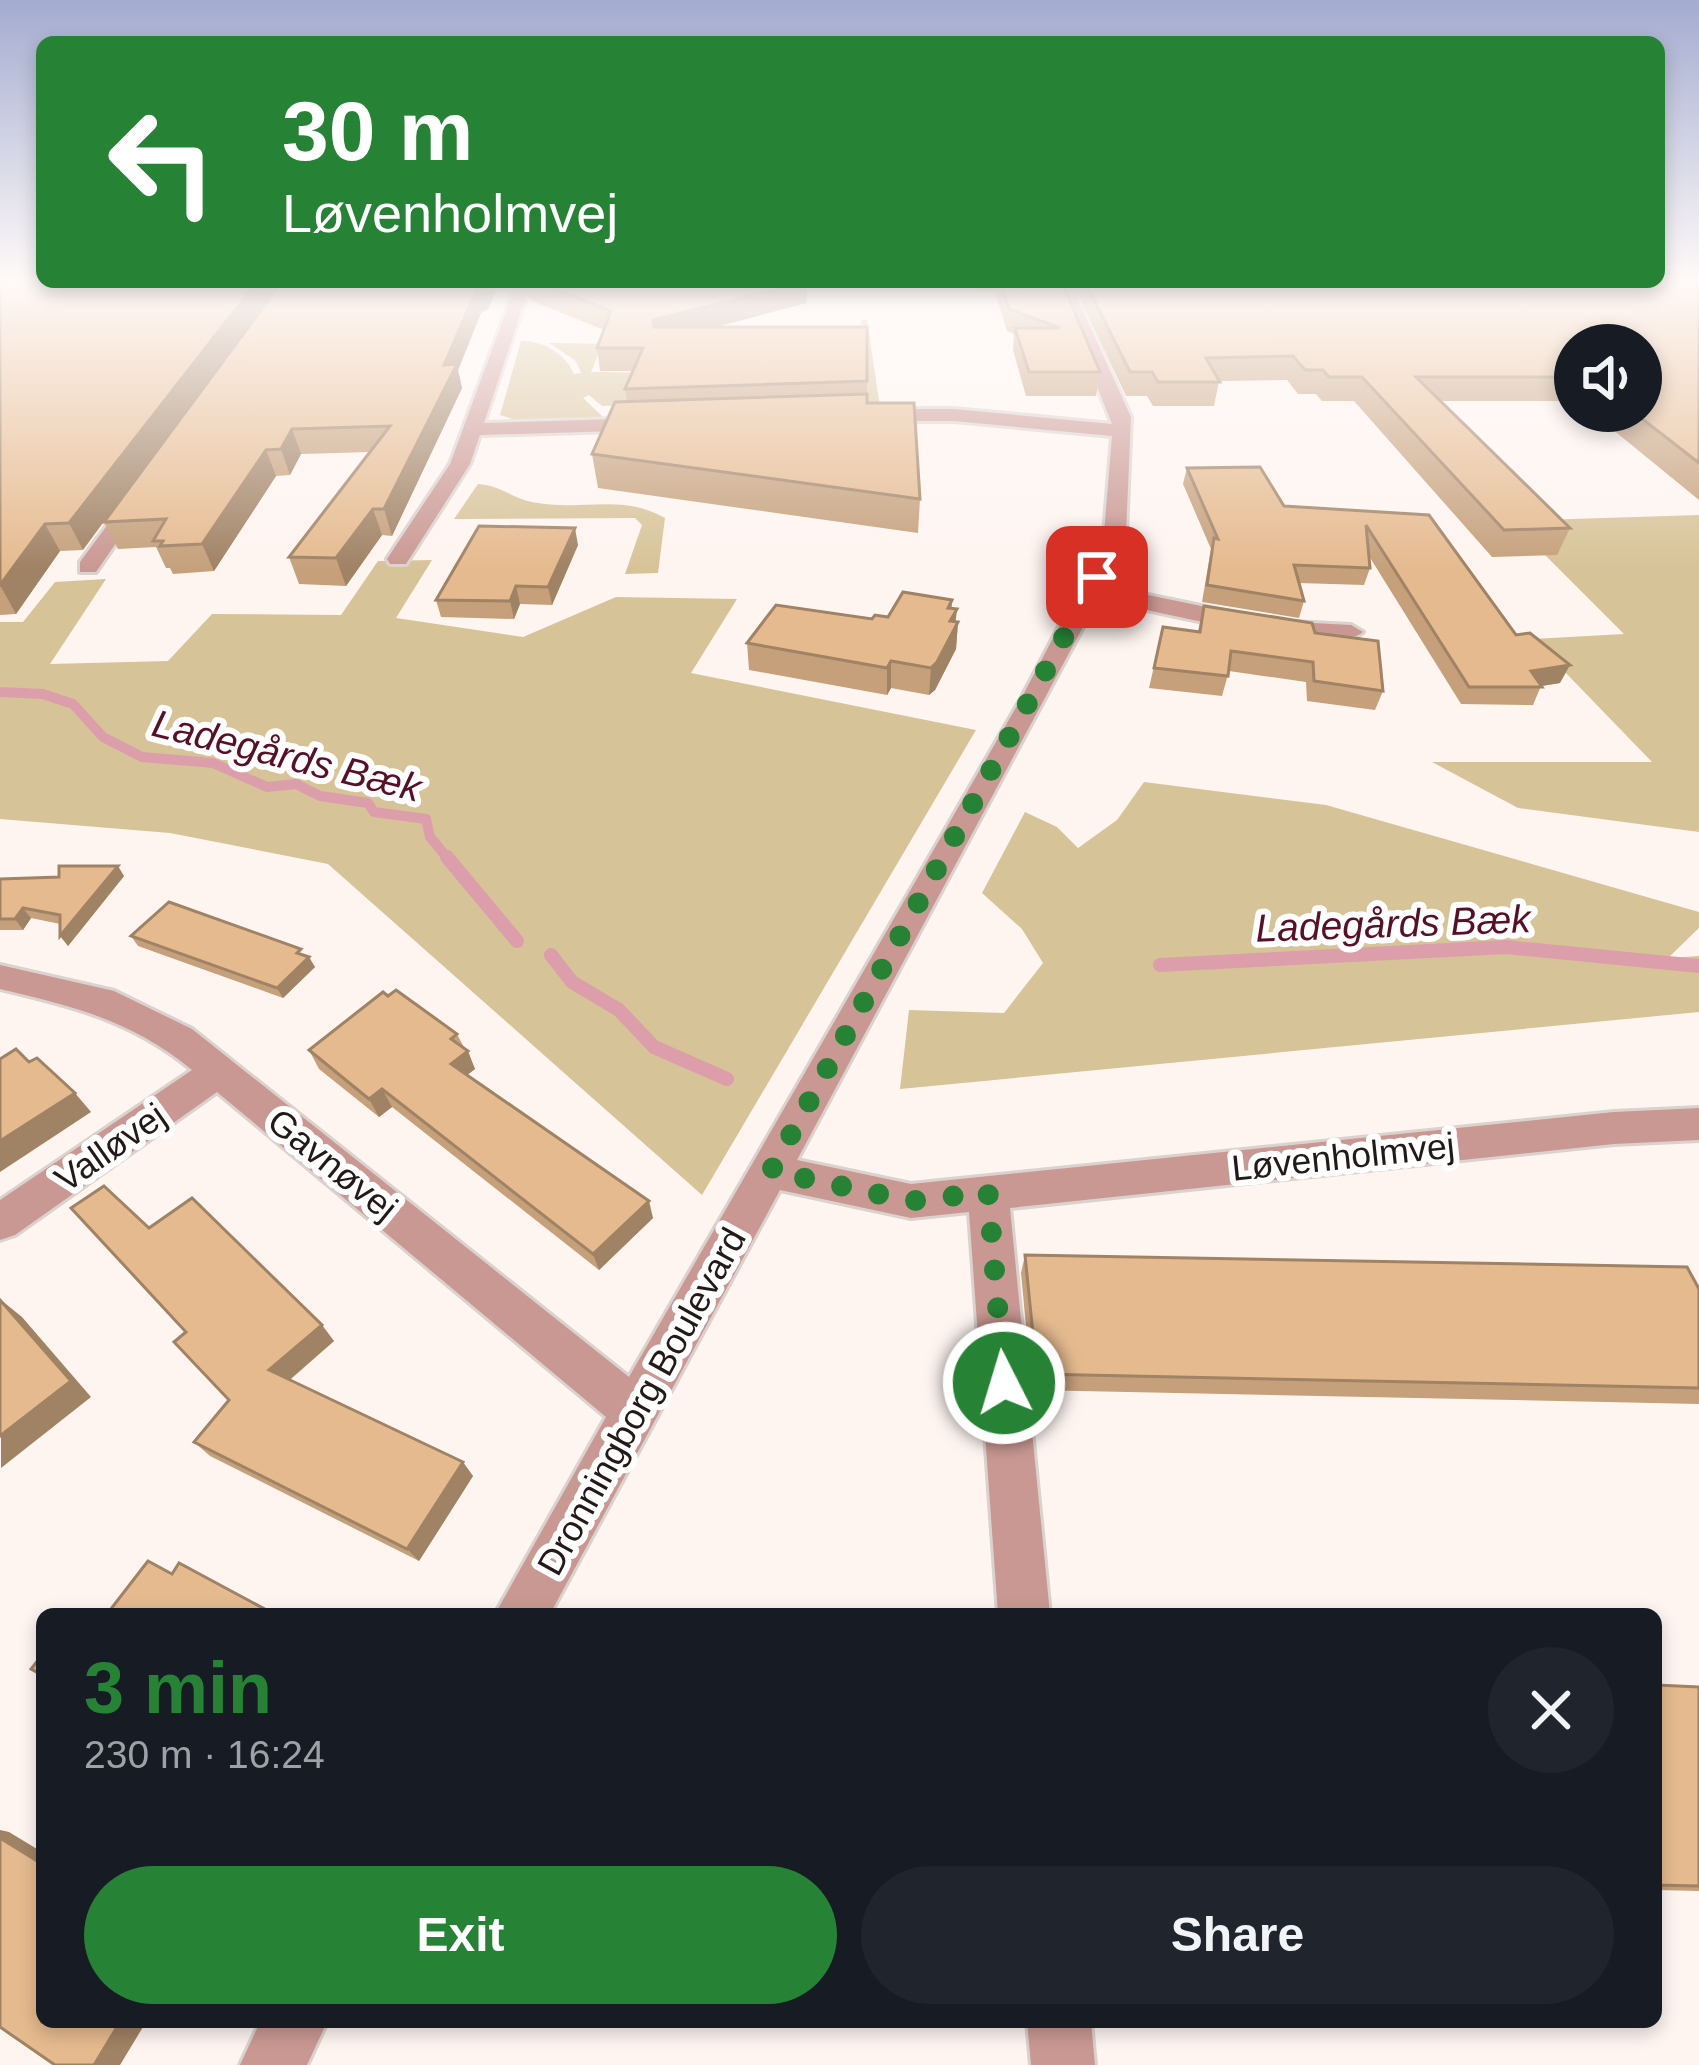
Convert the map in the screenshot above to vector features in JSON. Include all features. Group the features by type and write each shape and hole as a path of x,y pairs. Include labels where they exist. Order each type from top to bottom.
{"street":[{"path":"398,559 460,464 492,377"},
{"name":"Dronningborg Boulevard","path":"524,1608 1090,590 1115,533 1123,431 1105,377"},
{"path":"854,416 953,415 1123,431"},
{"path":"475,429 679,423"},
{"path":"88,567 157,471"},
{"path":"1090,590 1274,628 1351,632"},
{"name":"Gavnøvej","path":"0,977 102,1000 179,1039 634,1411"},
{"name":"Valløvej","path":"0,1222 219,1071"},
{"name":"Løvenholmvej","path":"771,1171 911,1201 1614,1128 1699,1124"},
{"path":"988,1192 1023,1608"},
{"path":"272,2065 293,2028"},
{"path":"1060,2028 1063,2065"}],"shaded area":[{"path":"511,377 876,377 880,407 842,398 602,406 589,395 583,398 604,418 518,421 500,415"},
{"path":"478,484 532,502 632,506 665,518 658,573 625,574 642,525 635,518 454,519"},
{"path":"1699,515 1699,832 1518,808 1432,762 1652,762 1533,639 1624,634 1511,521"},
{"path":"432,560 396,618 523,637 616,597 737,599 691,673 976,730 702,1195 328,864 170,833 0,819 0,622 23,622 55,582 106,579 50,664 168,661 212,614 341,615 378,561"},
{"path":"1144,782 1326,805 1699,912 1699,928 1668,958 1699,956 1699,1012 900,1089 909,1010 1004,1013 1043,963 1022,929 982,893 1025,812 1057,827 1078,848 1117,820"}],"building":[{"path":"0,377 183,377 69,523 45,524 0,585"},
{"path":"211,377 450,377 384,509 373,509 336,558 289,557 390,426 292,429 281,449 266,450 202,544 160,546 163,541 153,541 166,519 104,522"},
{"path":"630,377 867,377 867,381 625,389"},
{"path":"1155,377 1217,377 1220,382 1158,382"},
{"path":"1362,377 1416,377 1570,528 1504,530"},
{"path":"1662,377 1699,377 1699,463 1659,432"},
{"path":"867,394 867,403 914,403 920,499 592,454 615,402"},
{"path":"1260,467 1284,506 1429,515 1516,635 1530,633 1570,665 1531,671 1542,687 1469,687 1366,525 1370,568 1294,565 1304,601 1207,585 1214,538 1218,539 1187,468"},
{"path":"479,526 575,528 548,587 516,586 510,601 436,600"},
{"path":"903,592 952,600 948,608 957,609 950,621 958,622 931,668 891,661 887,668 747,643 776,605 872,619 888,617"},
{"path":"1204,606 1312,623 1315,633 1378,641 1383,691 1314,681 1313,662 1231,651 1228,676 1154,668 1163,627 1200,632"},
{"path":"59,866 118,866 60,936 60,915 23,908 15,919 0,919 0,879 59,877"},
{"path":"169,902 301,949 297,953 309,957 277,988 131,936"},
{"path":"396,990 457,1034 451,1039 468,1051 451,1064 649,1201 593,1254 382,1089 369,1099 309,1050 383,992 388,996"},
{"path":"16,1049 29,1062 37,1058 75,1093 0,1141 0,1059"},
{"path":"104,1186 149,1228 192,1198 322,1325 269,1370 463,1462 407,1549 194,1442 229,1400 174,1342 186,1332 71,1208"},
{"path":"1025,1255 1687,1267 1699,1289 1699,1388 1037,1374"},
{"path":"0,1300 71,1381 0,1436"},
{"path":"148,1561 172,1574 179,1563 263,1608 112,1608"},
{"path":"1662,1685 1699,1687 1699,1886 1662,1885"},
{"path":"0,1838 36,1860 36,2028 116,2028 94,2065 55,2065 0,2027"}],"waterway":[{"name":"Ladegårds Bæk","path":"0,692 43,694 73,704 103,737 142,757 213,763 267,787 296,784 320,796 368,803 374,812 426,819 430,837 449,860"},
{"name":"Ladegårds Bæk","path":"447,857 517,941"},
{"name":"Ladegårds Bæk","path":"1160,965 1506,947 1699,966"},
{"name":"Ladegårds Bæk","path":"551,955 572,982 619,1010 654,1047 727,1079"}],"route":[{"path":"1004,1383 988,1192 911,1201 771,1171 1097,577"}]}
